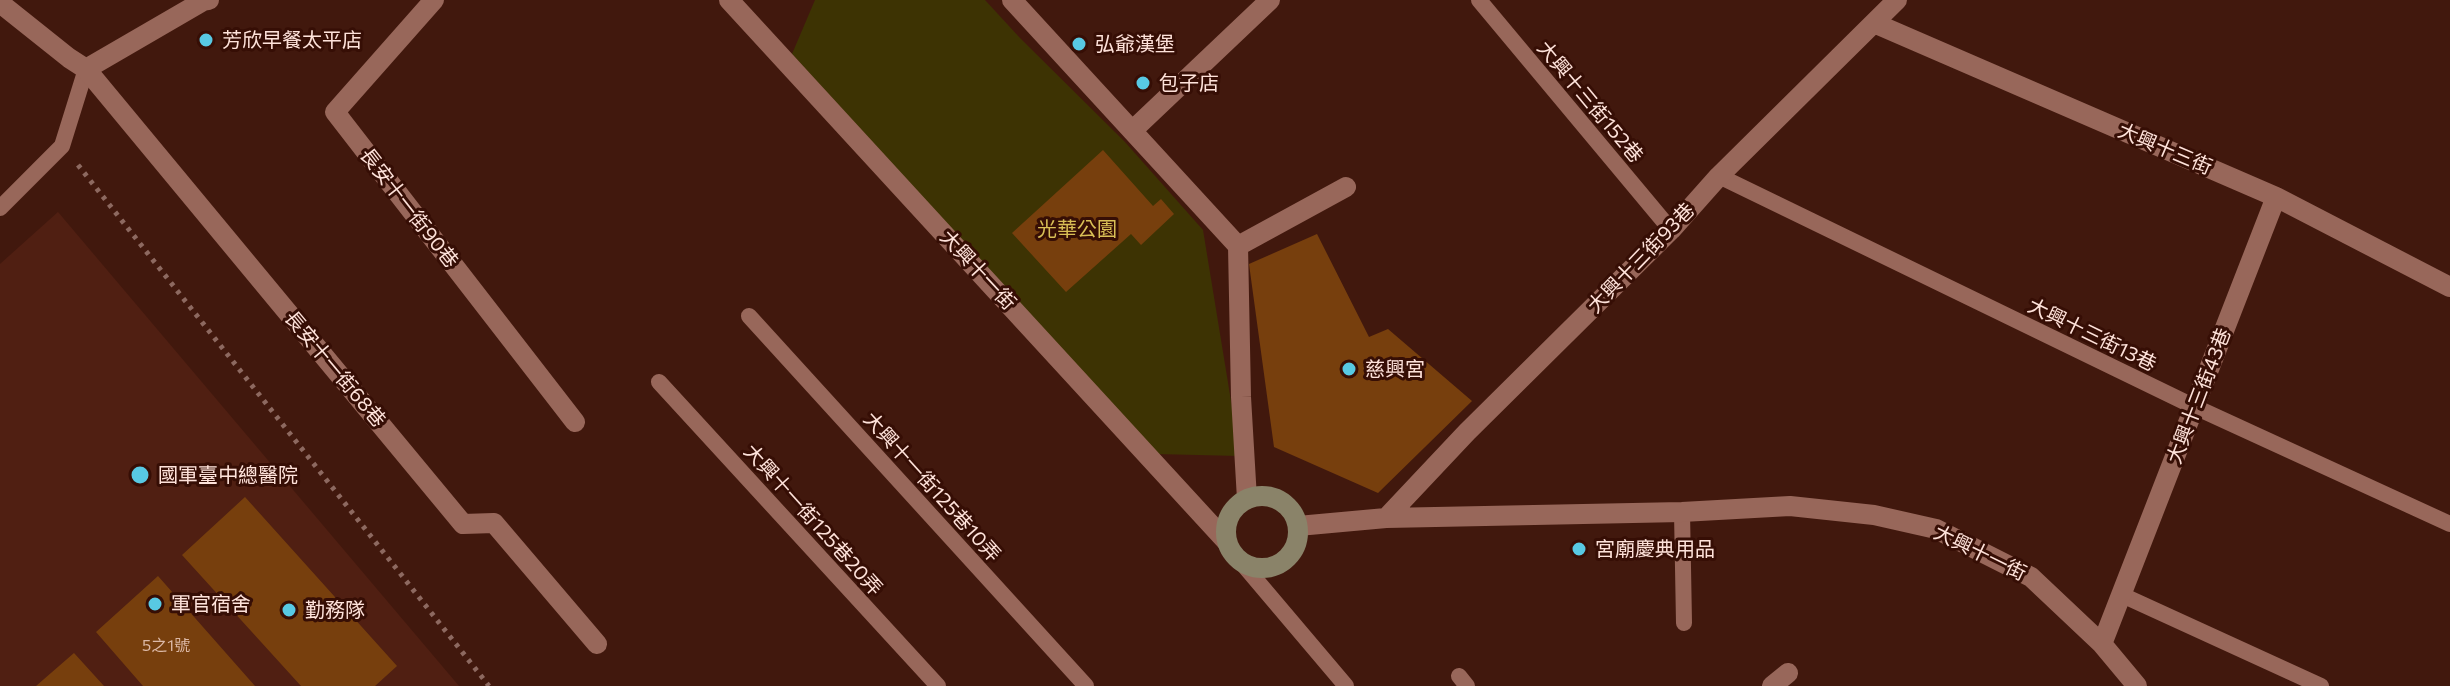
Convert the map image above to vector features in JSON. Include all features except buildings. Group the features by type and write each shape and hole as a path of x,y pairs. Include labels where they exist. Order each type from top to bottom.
{"street":[{"path":"0,3 86,69 205,0"},
{"name":"長安十一街90巷","path":"434,0 335,112 575,422"},
{"name":"大興十一街","path":"729,0 1226,541"},
{"path":"1012,0 1238,246 1247,499"},
{"path":"1133,130 1270,0"},
{"name":"大興十三街93巷","path":"1386,518 1467,432 1671,230 1719,176 1897,0"},
{"name":"大興十三街","path":"1874,23 2276,197 2450,287"},
{"name":"長安十一街68巷","path":"86,69 463,524 494,523 597,644"},
{"path":"1238,246 1346,187"},
{"name":"大興十三街43巷","path":"2102,644 2276,197"},
{"path":"1263,496 1283,502 1294,515 1298,539 1294,549 1286,560 1273,567 1258,568 1241,562 1226,541 1231,514 1247,499 1263,496"},
{"name":"大興十一街","path":"1298,526 1386,518 1682,512 1790,506 1874,515 1936,529 2031,577 2102,644 2137,686"}],"lane":[{"name":"大興十三街152巷","path":"1479,0 1671,230"},
{"path":"0,208 62,146 86,69"},
{"name":"大興十三街13巷","path":"1719,176 2195,407 2450,524"},
{"name":"大興十一街125巷10弄","path":"749,316 1086,686"},
{"name":"大興十一街125巷20弄","path":"659,382 938,686"},
{"path":"1682,512 1684,623"},
{"path":"1241,562 1346,686"},
{"path":"2122,595 2321,686"}],"path":[{"path":"62,146 489,686"}],"shaded area":[{"name":"國軍臺中總醫院","path":"58,212 459,686 0,686 0,264"}],"green space":[{"name":"光華公園","path":"815,0 985,0 1125,142 1203,230 1240,456 1156,454 792,54"}],"place":[{"name":"芳欣早餐太平店","path":"206,40"},
{"name":"弘爺漢堡","path":"1079,44"},
{"name":"包子店","path":"1143,83"},
{"name":"慈興宮","path":"1349,369"},
{"name":"國軍臺中總醫院","path":"140,475"},
{"name":"宮廟慶典用品","path":"1579,549"},
{"name":"軍官宿舍","path":"155,604"},
{"name":"勤務隊","path":"289,610"}]}
